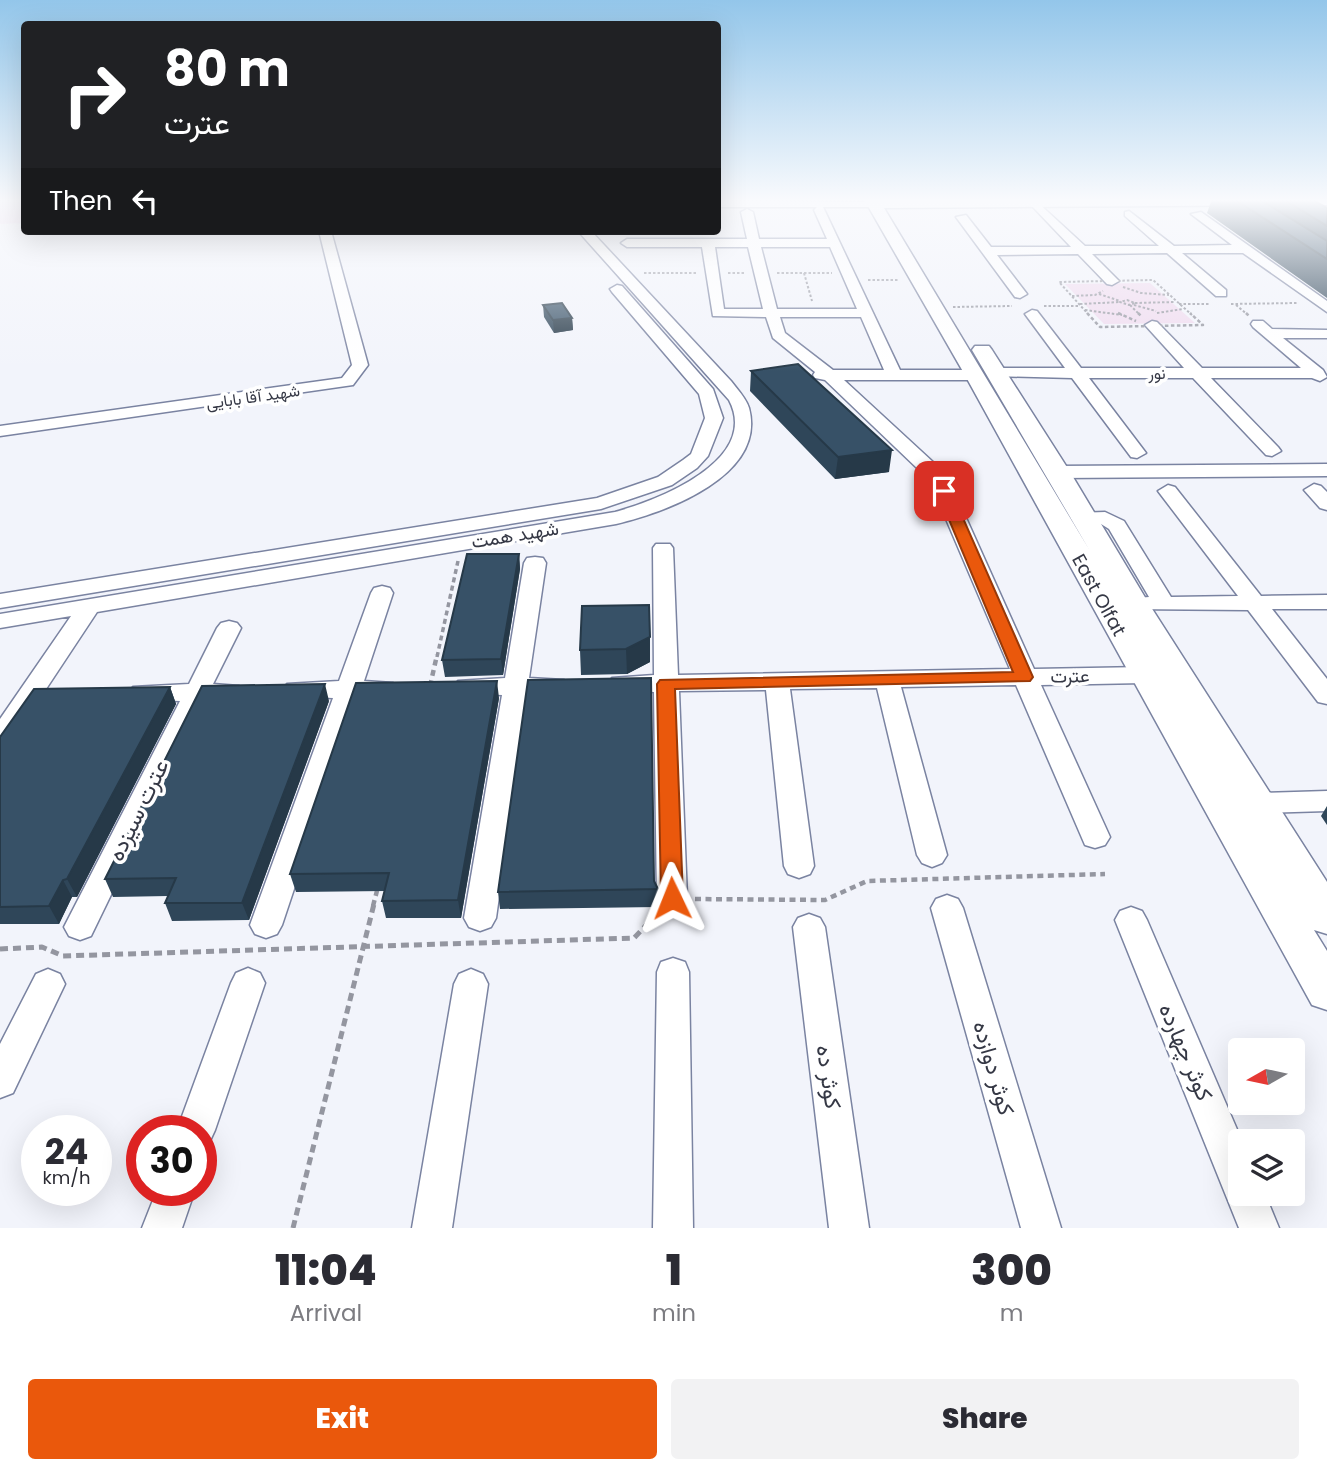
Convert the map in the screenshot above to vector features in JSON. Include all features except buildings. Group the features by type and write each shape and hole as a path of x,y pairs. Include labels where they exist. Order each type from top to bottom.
{"main road":[{"name":"East Olfat","path":"908,256 919,280 1058,472 1134,604 1327,918"},
{"name":"East Olfat","path":"915,256 986,374 1144,675 1327,991"}],"street":[{"name":"شهید آقا بابایی","path":"0,431 347,382 360,365 332,256"},
{"name":"شهید همت","path":"0,621 84,613 601,503 665,481 699,456 714,418 707,393 588,256"},
{"name":"شهید همت","path":"0,601 404,544 462,544 639,513 670,501 724,466 733,452 741,428 740,407 725,384 607,256"},
{"path":"710,256 718,313 866,313"},
{"path":"757,256 778,335 829,375 926,466"},
{"path":"841,256 894,375"},
{"path":"992,256 1020,294"},
{"path":"1087,256 1110,283"},
{"path":"1175,256 1219,300"},
{"path":"1257,256 1324,305"},
{"path":"1032,314 1137,453"},
{"path":"1150,320 1272,451"},
{"path":"1263,329 1327,334"},
{"path":"1263,329 1322,378"},
{"name":"نور","path":"986,374 1198,373 1322,378"},
{"path":"804,376 986,374"},
{"path":"1058,472 1327,470"},
{"path":"944,491 1095,837"},
{"path":"1168,491 1327,696"},
{"path":"1083,517 1105,518 1117,525 1164,604"},
{"path":"663,548 672,898"},
{"path":"480,918 535,563"},
{"path":"266,925 382,593"},
{"path":"1134,604 1327,603"},
{"path":"0,633 84,613"},
{"path":"0,740 84,613"},
{"name":"عترت سیزده","path":"80,927 229,628"},
{"name":"عترت","path":"429,688 1144,675"},
{"path":"887,679 932,856"},
{"path":"777,681 799,866"},
{"path":"279,691 402,688"},
{"path":"114,694 251,691"},
{"path":"30,695 58,695"},
{"path":"1256,803 1327,801"},
{"name":"کوثر دوازده","path":"947,908 1041,1228"},
{"name":"کوثر چهارده","path":"1131,920 1228,1153"},
{"name":"کوثر ده","path":"809,927 849,1228"},
{"path":"673,972 673,1228"},
{"path":"201,1115 248,983"},
{"path":"0,1081 48,984"},
{"path":"432,1228 471,984"},
{"path":"162,1228 170,1206"},
{"path":"1250,1206 1259,1228"}],"path":[{"path":"623,273 804,273 919,280"},
{"path":"804,273 816,313"},
{"path":"1084,310 1203,325 1153,280 1059,282 1084,310 1100,327 1150,320"},
{"path":"1110,283 1140,293 1169,295"},
{"path":"1099,294 1110,283"},
{"path":"1130,301 1140,293"},
{"path":"1072,296 1099,294 1125,305"},
{"path":"1115,312 1125,305 1219,300 1235,304 1324,305"},
{"path":"1219,300 1235,304 1263,329"},
{"path":"1079,304 1130,301 1150,320"},
{"path":"1179,309 1184,309"},
{"path":"429,688 462,544"},
{"path":"0,948 42,947 63,956 634,938 672,898 825,900 867,881 1105,874"},
{"path":"293,1228 379,882"}],"shaded area":[{"path":"1150,283 1195,323 1104,324 1065,284"}],"route":[{"path":"672,898 666,684 1024,677 944,491"}]}
